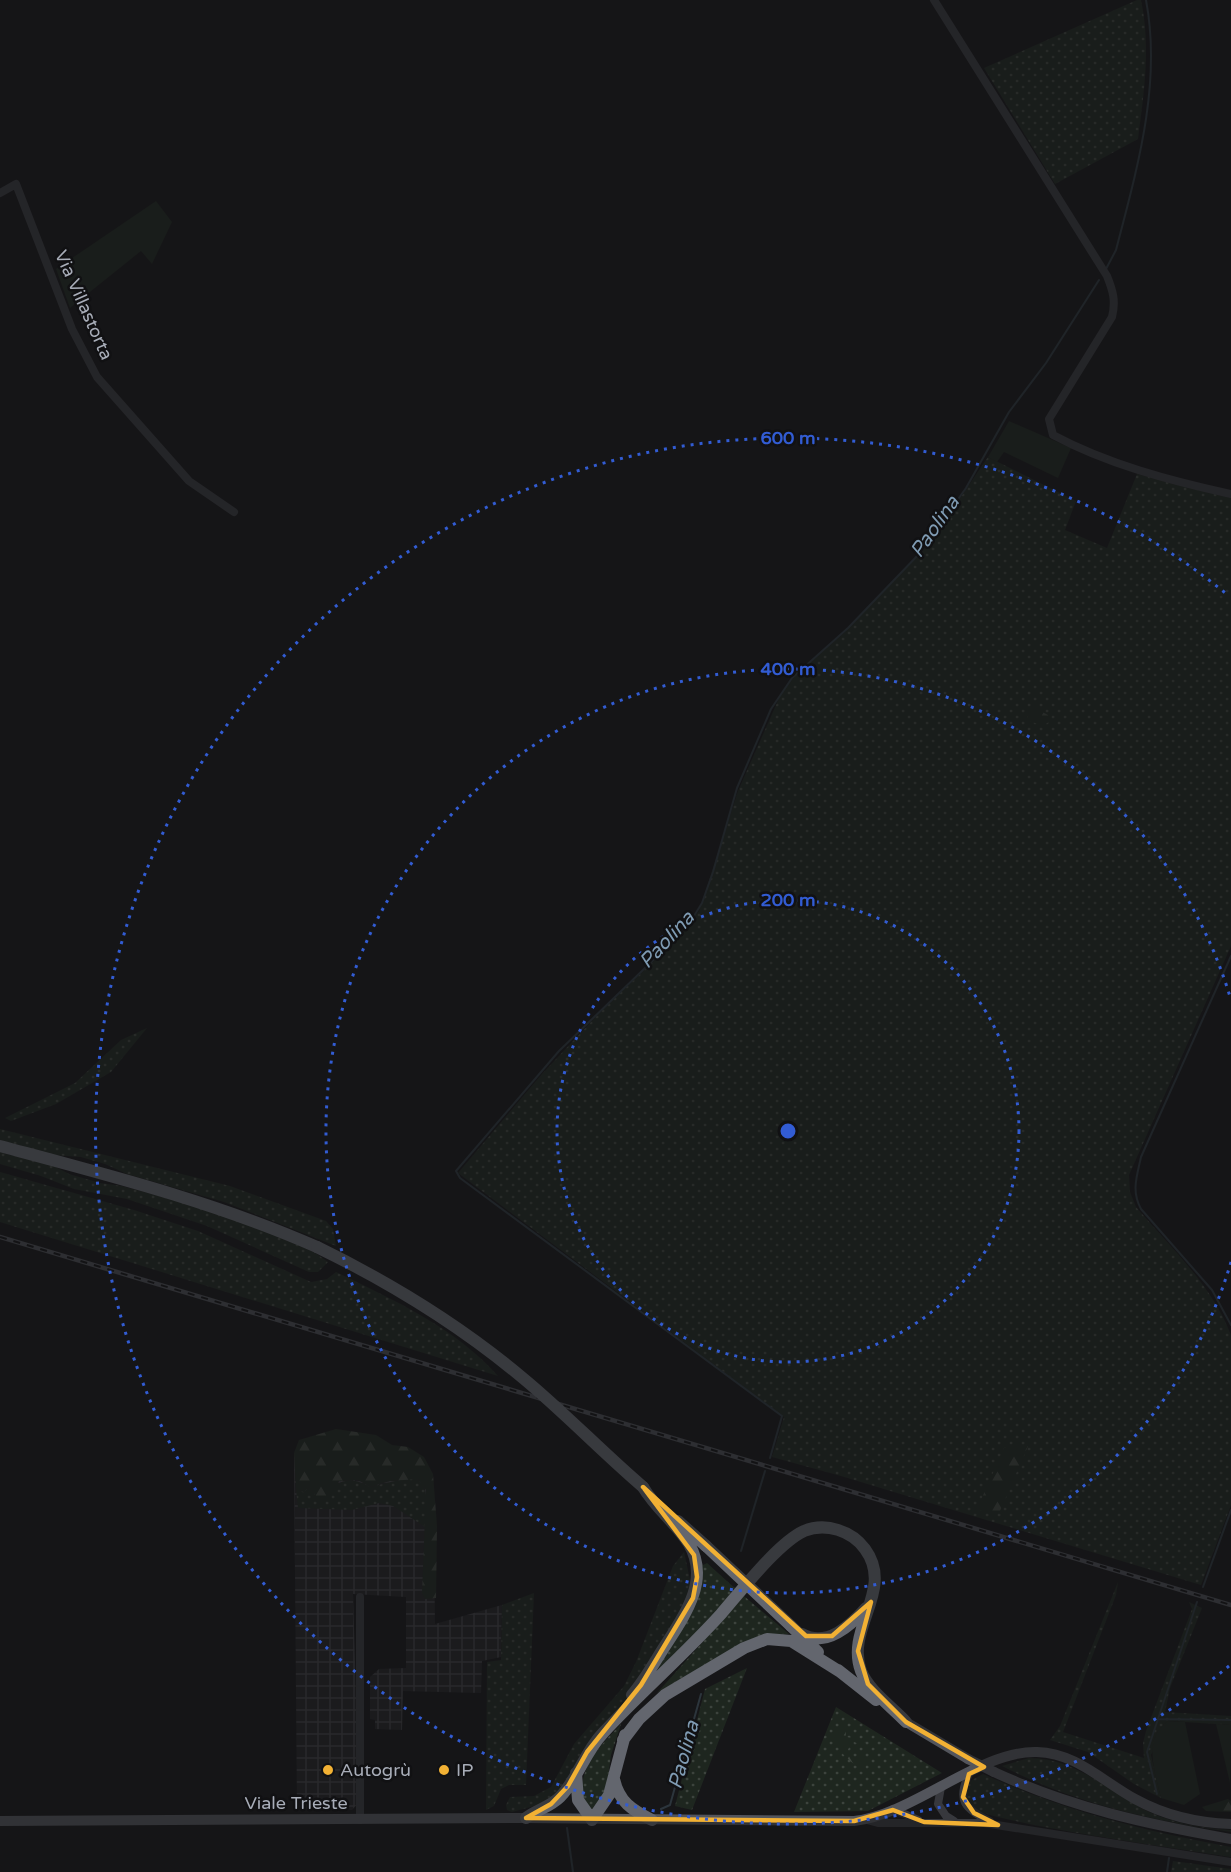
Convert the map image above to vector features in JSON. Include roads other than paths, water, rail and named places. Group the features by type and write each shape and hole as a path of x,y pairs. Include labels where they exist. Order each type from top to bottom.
{"highway":[{"path":"0,1146 179,1195 278,1230 317,1247 405,1294 484,1347 525,1380 842,1673 906,1722"},
{"path":"526,1818 560,1797 587,1752 641,1685 693,1598 697,1577 694,1555 688,1543 654,1506 642,1487"},
{"path":"605,1731 663,1676 785,1544 813,1528 844,1532 865,1548 875,1575 871,1602 859,1639 859,1663 868,1684 906,1722"},
{"path":"792,1627 812,1638 832,1636 849,1626 871,1602"},
{"path":"623,1740 639,1719 665,1695 757,1641 781,1638 791,1641 842,1673"},
{"path":"576,1772 578,1800 592,1820 609,1795 623,1740 632,1719 663,1676"},
{"path":"614,1778 617,1794 624,1803 652,1820"}],"main road":[{"path":"906,1722 968,1759 1056,1798 1098,1812 1231,1839"},
{"path":"867,1820 1015,1755 1037,1752 1056,1755 1084,1766 1135,1799 1156,1809 1190,1819 1231,1824"},
{"name":"Viale Trieste","path":"0,1821 526,1818 867,1820"}],"street":[{"path":"934,0 1107,276 1115,303 1112,317 1049,419 1049,428 1053,435 1077,448 1231,494"},
{"name":"Via Villastorta","path":"0,193 16,184 72,329 97,377 189,481 234,512"},
{"path":"360,1597 360,1820"},
{"path":"969,1774 962,1791 965,1806 998,1825"},
{"path":"941,1787 938,1804 946,1816 954,1821"},
{"path":"893,1809 924,1822"},
{"path":"867,1820 878,1823 954,1821 998,1825 1231,1862"}],"waterway":[{"path":"1106,269 1116,250 1145,126 1151,63 1146,0"},
{"name":"Paolina","path":"770,1458 782,1416 460,1178 456,1171 559,1051 672,942 694,916 702,903 713,872 737,788 771,709 792,678 848,628 920,553 966,488 1009,412 1046,363 1099,280"},
{"path":"1231,956 1141,1157 1136,1190 1141,1209 1212,1290 1231,1325"},
{"name":"Paolina","path":"741,1551 765,1471"},
{"path":"1203,1587 1231,1510"},
{"path":"1158,1719 1197,1602"},
{"name":"Paolina","path":"661,1809 670,1805 701,1694"},
{"path":"1157,1794 1147,1752 1158,1719 1231,1720"},
{"name":"Paolina","path":"567,1828 573,1872"},
{"path":"1167,1872 1169,1858"}],"railway":[{"path":"0,1237 1231,1605"}],"place":[{"name":"Autogrù","path":"328,1770"},
{"name":"IP","path":"444,1770"}]}
